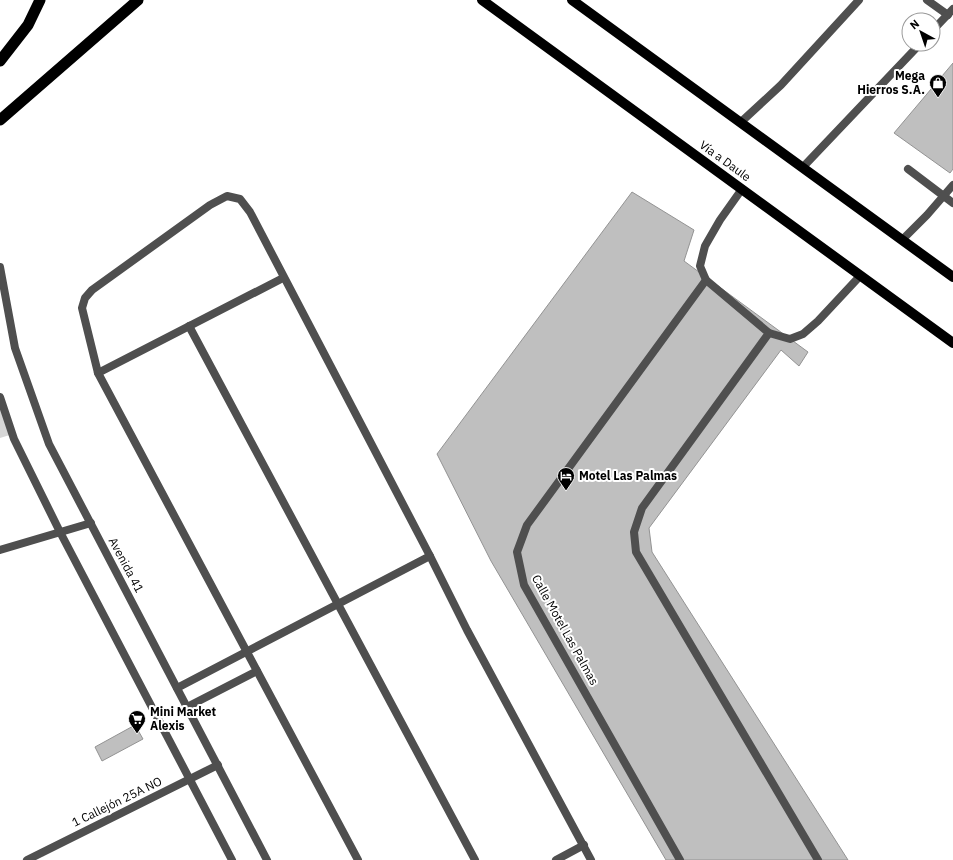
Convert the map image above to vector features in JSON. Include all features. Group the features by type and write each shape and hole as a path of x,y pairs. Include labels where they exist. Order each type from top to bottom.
{"highway":[{"path":"0,61 28,26 40,0"},
{"path":"0,120 138,0"}],"main road":[{"name":"Vía a Daule","path":"482,0 953,343"},
{"path":"572,0 953,277"}],"street":[{"path":"741,122 781,85 860,0"},
{"path":"927,0 950,12 941,22"},
{"path":"802,167 912,52"},
{"path":"908,168 953,203"},
{"path":"902,240 953,185"},
{"path":"742,189 720,220 705,246 700,266 706,280 769,333 790,339 803,334 860,276"},
{"path":"358,860 98,373 82,308 85,298 92,290 210,205 227,196 240,199 250,212 283,278 430,556 467,630 592,860"},
{"name":"Avenida 41","path":"0,267 15,348 49,444 267,860"},
{"path":"98,373 283,278"},
{"name":"Calle Motel Las Palmas","path":"680,860 524,585 517,552 527,525 706,280"},
{"path":"189,326 475,860"},
{"path":"769,333 642,508 634,532 636,552 818,860"},
{"path":"0,397 14,439 60,532 232,860"},
{"path":"0,550 91,523"},
{"path":"177,688 430,556"},
{"path":"187,707 256,671"},
{"name":"1 Callejón 25A NO","path":"27,860 218,765"},
{"path":"556,860 584,845"}],"shaded area":[{"path":"0,407 13,434 0,438"}],"building":[{"name":"Mega Hierros S.A.","path":"953,63 953,169 950,173 894,133"},
{"name":"Motel Las Palmas","path":"632,192 694,230 684,261 808,352 799,366 781,350 649,528 652,552 848,860 666,860 491,561 437,454"},
{"path":"135,725 143,739 102,761 95,747"}],"place":[{"name":"Mega Hierros S.A.","path":"938,98"},
{"name":"Motel Las Palmas","path":"566,491"},
{"name":"Mini Market Alexis","path":"137,734"}]}
